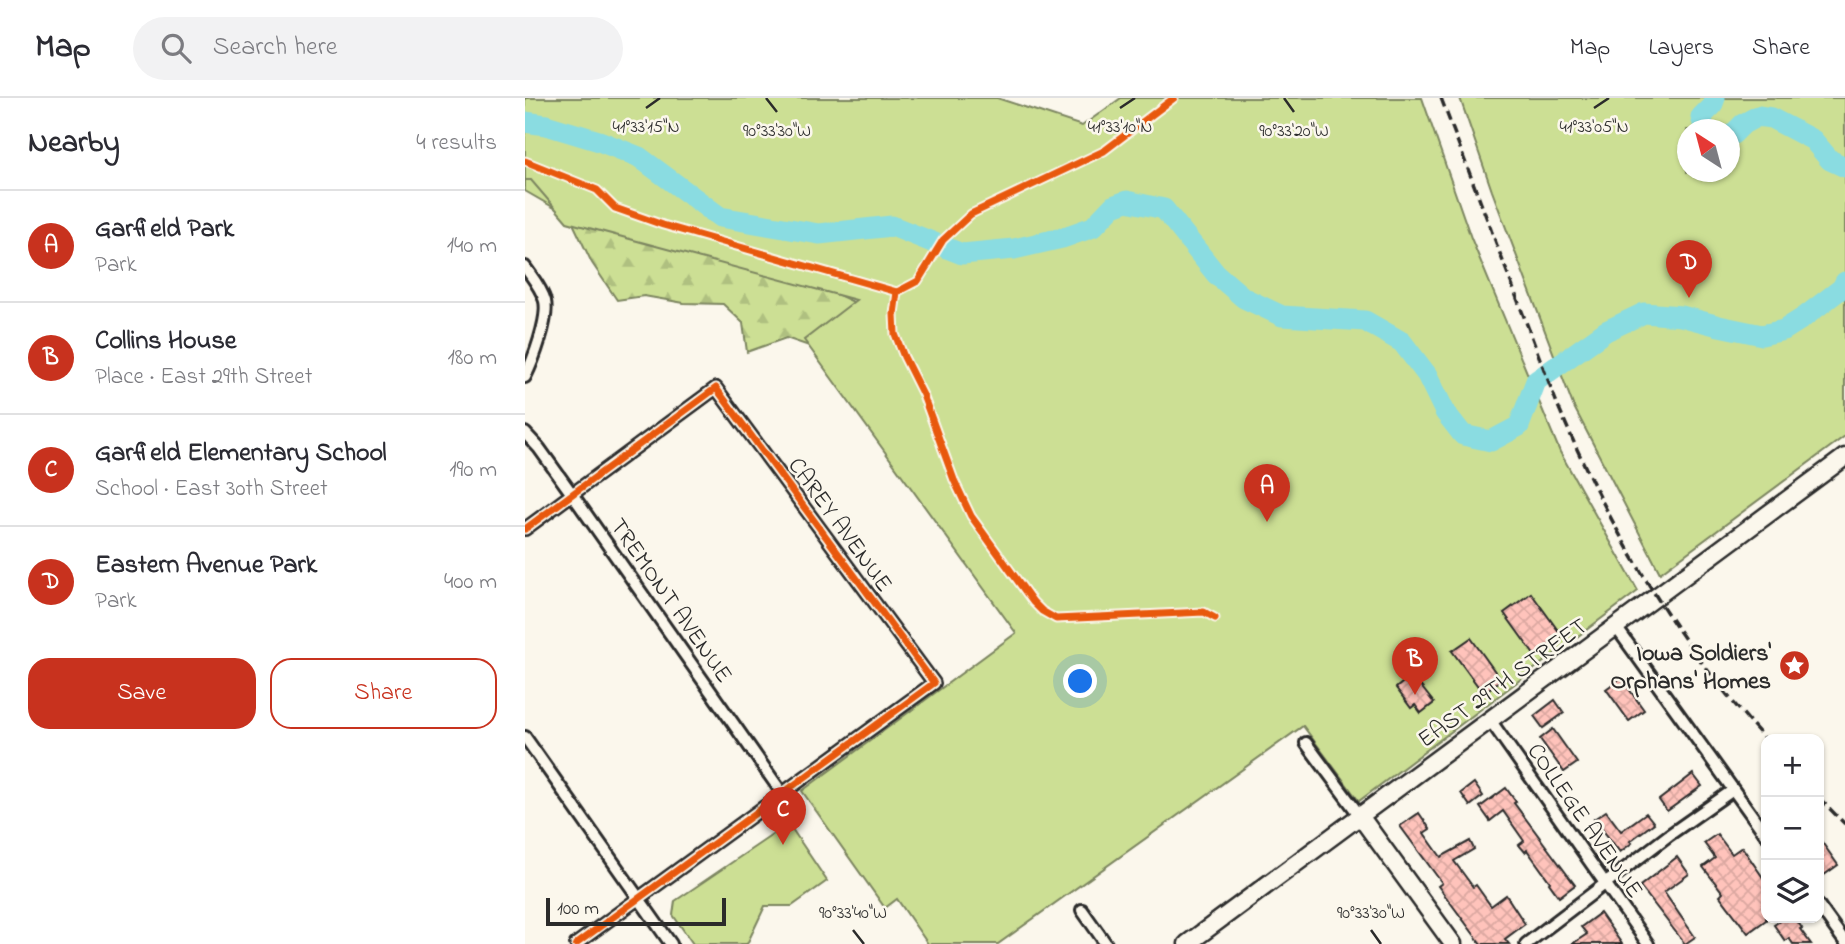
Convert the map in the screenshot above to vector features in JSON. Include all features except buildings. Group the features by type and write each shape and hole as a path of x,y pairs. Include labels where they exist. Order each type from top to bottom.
{"street":[{"path":"525,267 545,300 545,310 537,352 525,377"},
{"name":"CAREY AVENUE","path":"572,494 716,388 935,683 782,793"},
{"name":"TREMONT AVENUE","path":"525,433 572,494 782,793"},
{"name":"EAST 29TH STREET","path":"1187,944 1845,457"},
{"path":"525,529 572,494"},
{"path":"1616,627 1761,828"},
{"name":"COLLEGE AVENUE","path":"1490,720 1648,944"},
{"path":"525,737 671,944"},
{"path":"1306,743 1453,944"},
{"path":"1526,944 1733,790"},
{"path":"576,944 782,793"},
{"path":"1082,910 1106,944"},
{"path":"1824,913 1845,942"}],"green space":[{"path":"525,98 997,98 1082,126 1121,98 1422,98 1471,238 1560,452 1638,591 1359,801 1303,726 998,944 928,944 897,899 885,908 802,791 1016,633 804,340 856,300 567,222 531,180 525,180"},
{"path":"1460,98 1845,98 1845,436 1660,573 1573,405"},
{"path":"525,172 809,281 862,306 821,350 786,338 747,352 743,323 723,304 684,303 644,296 617,300 592,263 570,217 525,191"},
{"path":"781,829 792,829 827,881 792,906 765,906 747,944 693,944 673,915 675,901"}],"waterway":[{"path":"1702,119 1715,98"},
{"path":"1740,127 1758,116 1771,118 1813,140 1830,160 1845,167"},
{"path":"525,122 546,125 599,141 639,157 720,217 819,234 892,226 962,254 1014,249 1062,238 1093,227 1113,206 1127,201 1164,209 1216,274 1244,298 1282,316 1365,321 1402,342 1427,375 1445,412 1463,435 1491,441 1519,426 1536,381 1606,331 1644,313 1681,316 1762,335 1784,330 1803,318 1842,288 1845,282"}],"railway":[{"path":"1441,98 1556,401 1598,493 1646,580 1673,621 1701,662 1761,734"},
{"path":"1824,803 1845,824"}],"cycle path":[{"path":"525,161 597,190 615,208 663,225 897,292 918,281 943,240 971,214 1104,151 1174,98"},
{"path":"897,292 895,334 923,395 954,480 971,516 1033,602 1056,619 1204,612 1215,618"},
{"path":"525,529 716,388 934,683 576,944"}],"place":[{"name":"Eastern Avenue Park","path":"1689,298"},
{"name":"Garfield Park","path":"1267,522"},
{"name":"Iowa Soldiers' Orphans' Homes","path":"1794,666"},
{"name":"Collins House","path":"1415,695"},
{"name":"Garfield Elementary School","path":"783,845"}]}
